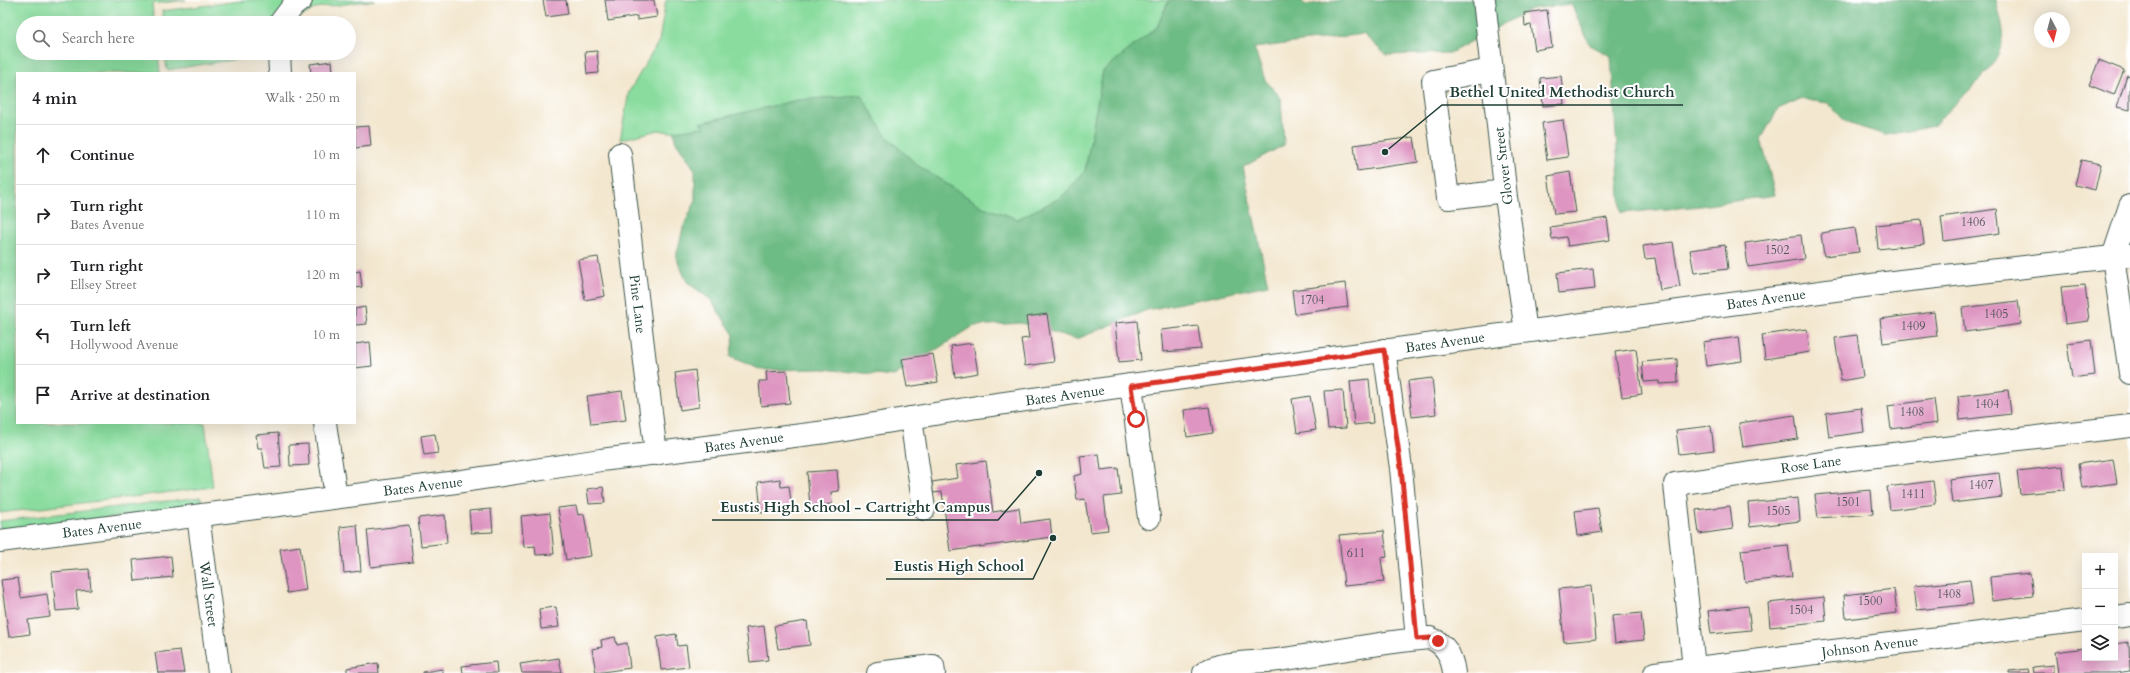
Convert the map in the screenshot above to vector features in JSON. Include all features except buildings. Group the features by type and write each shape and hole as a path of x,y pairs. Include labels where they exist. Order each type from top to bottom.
{"street":[{"path":"285,16 293,6 301,0"},
{"name":"Glover Street","path":"1484,0 1505,191 1526,331"},
{"path":"279,60 280,72"},
{"path":"1491,70 1433,81 1448,198 1505,191"},
{"name":"Pine Lane","path":"620,154 656,454"},
{"path":"2130,206 2122,256 2130,373"},
{"name":"Bates Avenue","path":"0,541 336,497 449,484 601,460 826,432 911,418 1384,350 1901,281 2122,256"},
{"path":"1384,350 1401,468 1417,639"},
{"path":"1131,386 1149,518"},
{"path":"911,418 924,509"},
{"path":"325,424 336,497"},
{"name":"Rose Lane","path":"1694,668 1675,484 1851,459 2130,426"},
{"name":"Wall Street","path":"198,516 219,673"},
{"path":"2118,617 2130,615"},
{"name":"Johnson Avenue","path":"1654,673 2082,620"},
{"path":"1204,673 1209,669 1232,664 1278,666 1417,639 1430,638 1438,641 1445,647 1454,673"},
{"path":"878,673 933,669"}],"green space":[{"path":"0,0 186,0 152,4 153,16 16,16 16,60 159,60 160,72 16,72 16,424 205,424 213,487 0,513"},
{"path":"248,0 375,0 316,8 302,16 162,16 162,11"},
{"path":"666,0 1169,0 1157,27 1103,71 1085,171 1062,197 1018,219 983,207 917,165 886,136 861,95 798,100 700,123 706,127 670,132 658,130 620,140 629,92 659,41"},
{"path":"1169,0 1301,0 1305,5 1342,0 1996,0 2002,26 2003,39 1999,52 1984,75 1934,126 1886,135 1847,123 1828,103 1800,99 1778,109 1761,139 1775,195 1701,206 1621,213 1611,56 1590,45 1571,4 1531,9 1450,53 1386,55 1363,34 1254,48 1265,80 1281,98 1284,145 1243,167 1268,285 1147,310 1077,339 1021,323 974,326 894,376 822,369 762,370 730,357 734,335 711,300 687,282 676,257 683,228 695,202 695,170 675,140 674,131 705,127 700,123 798,100 861,95 886,136 917,165 983,207 1018,219 1062,197 1085,171 1103,71 1157,27"},
{"path":"166,60 231,60 167,70"},
{"path":"201,497 202,506 0,532 0,521"}],"place":[{"name":"Bethel United Methodist Church","path":"1385,152"},
{"name":"Eustis High School - Cartright Campus","path":"1039,473"},
{"name":"Eustis High School","path":"1053,538"}],"route":[{"path":"1136,419 1131,386 1384,350 1401,468 1417,639 1430,638 1438,641"}]}
